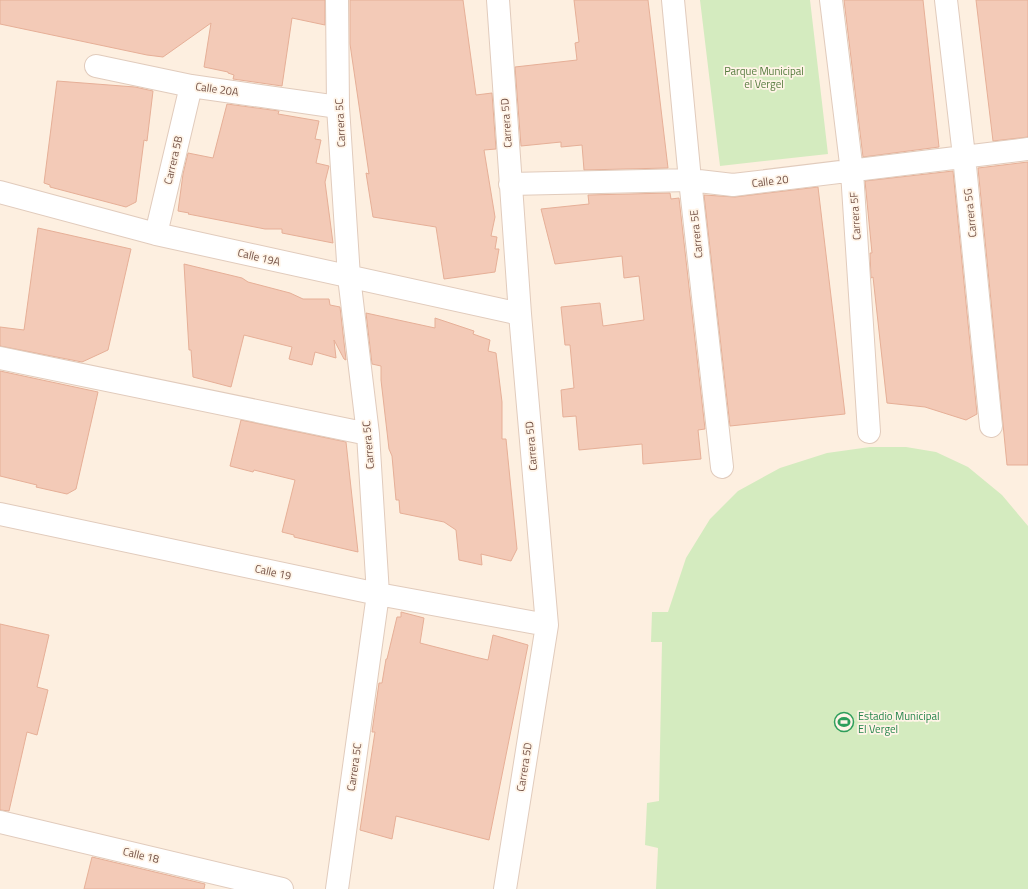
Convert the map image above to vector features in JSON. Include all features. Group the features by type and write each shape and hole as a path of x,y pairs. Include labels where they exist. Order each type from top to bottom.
{"street":[{"name":"Carrera 5C","path":"337,0 338,107 349,277 368,434 378,594 337,889"},
{"name":"Carrera 5D","path":"498,0 520,314 547,625 505,889"},
{"name":"Carrera 5E","path":"674,0 690,180 722,467"},
{"name":"Carrera 5F","path":"831,0 852,172 868,432"},
{"name":"Carrera 5G","path":"946,0 964,156 991,426"},
{"name":"Calle 20A","path":"96,66 191,86 338,107"},
{"name":"Carrera 5B","path":"156,234 191,86"},
{"name":"Calle 20","path":"510,184 690,180 733,185 852,172 964,156 1028,149"},
{"name":"Calle 19A","path":"0,192 156,234 520,314"},
{"path":"0,358 368,434"},
{"name":"Calle 19","path":"0,514 378,594 547,625"},
{"name":"Calle 18","path":"0,822 282,889"}],"green space":[{"name":"Parque Municipal el Vergel","path":"700,0 810,0 828,154 720,166"},
{"name":"Estadio Municipal El Vergel","path":"870,447 906,447 936,452 968,467 1002,495 1028,526 1028,889 656,889 658,848 645,845 647,803 659,801 662,642 651,642 652,612 668,612 686,558 710,519 738,491 780,468 827,453"}],"building":[{"path":"0,0 325,0 325,25 292,18 282,86 233,79 234,75 228,72 204,67 211,23 163,57 147,55 0,24"},
{"path":"350,0 463,0 476,95 492,93 496,149 484,150 495,217 491,236 497,237 495,249 499,249 495,272 444,279 436,227 373,217 366,173 369,174 350,44"},
{"path":"574,0 648,0 668,168 584,170 582,145 561,147 561,142 521,146 515,67 577,60 575,43 579,42"},
{"path":"844,0 923,0 939,147 863,157"},
{"path":"976,0 1028,0 1028,137 993,141"},
{"path":"57,81 135,87 153,91 147,141 144,140 136,202 126,207 50,187 50,185 44,183"},
{"path":"227,104 279,111 278,114 319,121 315,139 321,140 316,163 329,166 325,182 333,243 282,233 282,229 265,229 178,211 183,174 188,153 213,158"},
{"path":"1028,162 1028,465 1007,465 978,168"},
{"path":"953,171 977,414 966,420 925,407 887,403 873,277 871,278 870,253 872,253 865,181"},
{"path":"818,187 845,414 730,426 704,195 735,197"},
{"path":"670,193 671,199 679,198 705,429 698,430 701,459 643,464 642,444 579,450 576,416 563,417 561,390 574,388 570,345 565,345 561,307 600,303 603,326 644,320 639,276 624,278 622,256 555,264 541,209 589,204 588,195"},
{"path":"38,228 131,249 108,350 82,362 0,346 0,327 24,330"},
{"path":"184,264 242,278 248,282 290,293 303,299 329,299 330,305 340,307 346,360 344,359 334,340 336,358 315,352 312,365 289,359 292,347 244,335 231,387 193,377 191,350 189,350"},
{"path":"366,313 435,328 435,318 474,331 473,334 490,340 488,351 496,353 502,402 502,439 506,439 517,549 511,561 481,554 482,565 459,560 456,530 444,522 400,513 399,500 396,500 392,456 389,449 381,380 381,366 372,364"},
{"path":"0,371 98,392 76,489 67,494 36,487 37,485 0,476"},
{"path":"241,420 346,442 358,552 294,537 294,535 282,532 295,480 230,466"},
{"path":"401,612 424,618 420,643 488,660 493,635 528,645 489,840 396,816 392,839 360,830 375,732 372,732 379,683 382,683 386,659 397,617 401,617"},
{"path":"0,624 49,635 37,687 48,690 37,735 27,732 9,811 0,810"},
{"path":"92,857 205,884 204,889 84,889"}],"place":[{"name":"Estadio Municipal El Vergel","path":"844,722"}]}
